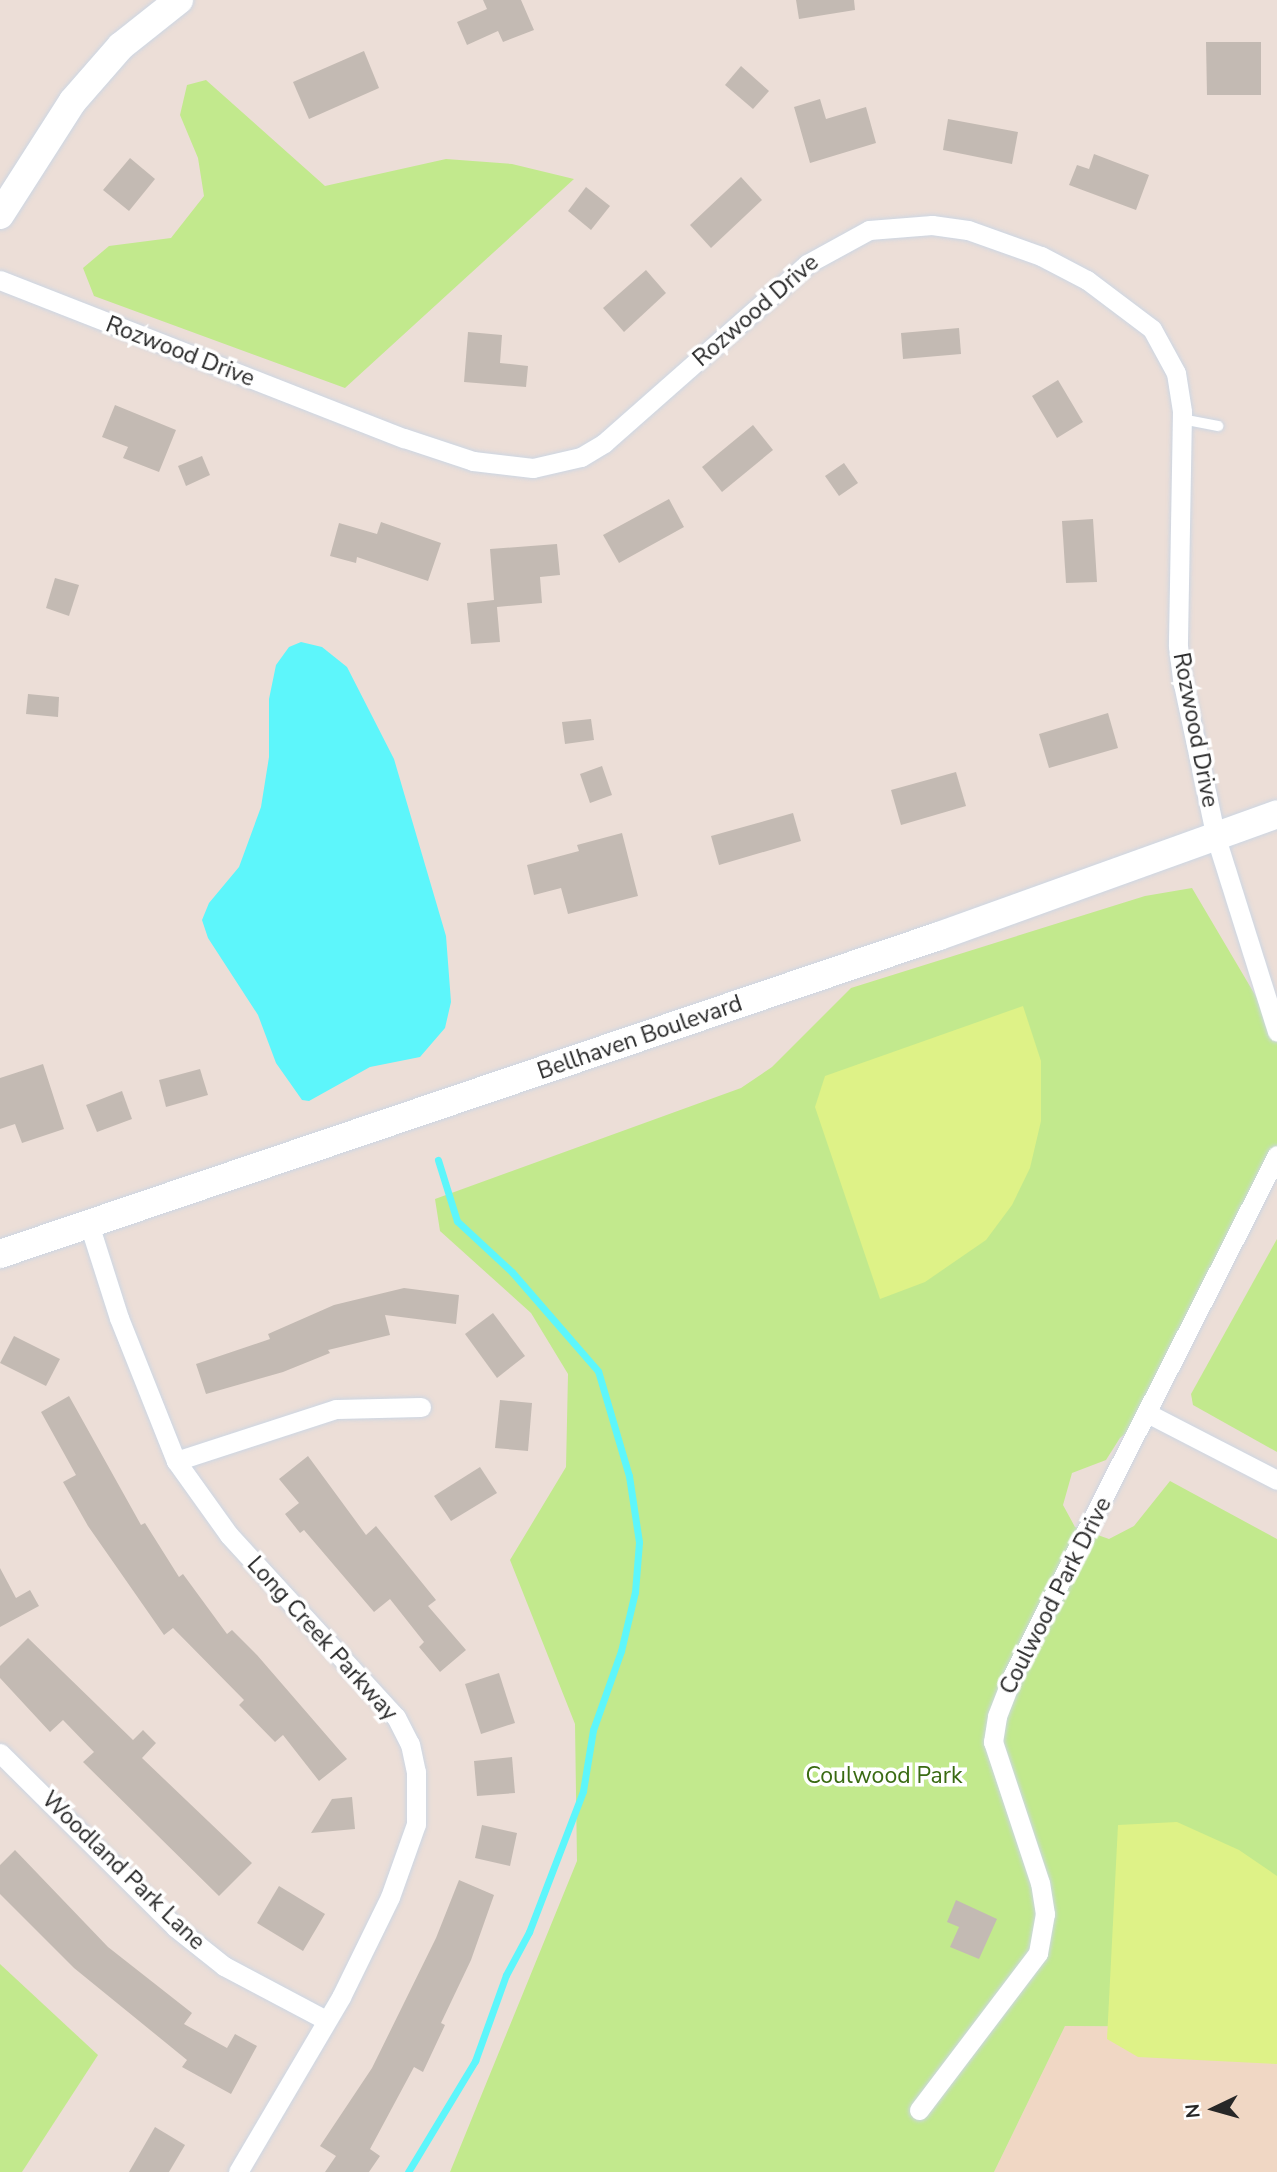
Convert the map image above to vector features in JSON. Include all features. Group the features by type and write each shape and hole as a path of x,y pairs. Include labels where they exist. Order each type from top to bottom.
{"main road":[{"path":"0,215 73,101 121,47 179,0"},
{"name":"Bellhaven Boulevard","path":"0,1254 1216,838 1277,814"}],"street":[{"name":"Rozwood Drive","path":"0,280 404,438 473,461 533,468 581,457 604,443 789,278 832,247 869,230 932,225 968,230 1041,256 1125,305 1152,329 1168,352 1179,385 1182,419 1178,646 1216,838"},
{"path":"1216,838 1277,1032"},
{"name":"Coulwood Park Drive","path":"919,2110 1038,1953 1045,1914 1040,1883 993,1742 997,1716 1013,1675 1149,1414 1277,1155"},
{"name":"Long Creek Parkway","path":"89,1224 119,1318 176,1461 229,1535 380,1697 410,1744 417,1797 416,1825 406,1858 326,2020 238,2172"},
{"path":"176,1461 336,1409 421,1407"},
{"path":"1149,1414 1277,1480"},
{"name":"Woodland Park Lane","path":"0,1753 175,1927 224,1966 326,2020"}],"lane":[{"path":"1182,419 1218,426"}],"shaded area":[{"path":"1065,2026 1277,2027 1277,2172 994,2172"}],"green space":[{"path":"206,80 325,186 446,159 512,164 574,179 345,388 94,296 83,268 109,246 171,238 204,196 198,158 180,115 187,85"},
{"name":"Coulwood Park","path":"1192,888 1277,1032 1277,1155 1149,1414 1120,1438 1106,1460 1072,1473 1063,1505 1075,1527 1109,1539 1134,1526 1170,1481 1277,1539 1277,2027 1065,2026 994,2172 450,2172 577,1861 575,1724 510,1560 566,1467 568,1374 531,1313 440,1231 435,1199 741,1088 772,1067 851,988 1145,896"},
{"path":"1023,1006 1041,1061 1041,1121 1030,1168 1012,1205 986,1240 925,1282 880,1299 815,1107 825,1076"},
{"path":"1277,1239 1277,1452 1193,1405 1191,1394"},
{"path":"1177,1822 1239,1850 1277,1876 1277,2064 1138,2057 1107,2039 1118,1825"},
{"path":"0,1964 98,2055 22,2172 0,2172"}],"water":[{"path":"301,642 322,647 347,667 394,759 446,936 451,1002 445,1028 420,1057 370,1067 309,1101 302,1100 276,1063 258,1015 208,938 202,920 209,903 239,867 261,807 269,757 269,699 276,665 289,647"}],"building":[{"path":"483,0 521,0 534,30 503,42 498,31 467,45 457,22 487,9"},
{"path":"796,0 854,0 855,10 799,19"},
{"path":"1206,42 1261,42 1261,95 1207,95"},
{"path":"364,51 379,88 309,119 293,82"},
{"path":"741,66 769,91 753,109 725,85"},
{"path":"820,99 826,119 866,107 876,143 810,163 794,107"},
{"path":"948,119 1018,132 1012,164 943,150"},
{"path":"1094,154 1149,175 1136,210 1069,185 1077,165 1089,169"},
{"path":"130,158 155,179 129,211 103,190"},
{"path":"741,177 762,200 711,248 690,225"},
{"path":"586,187 610,206 591,230 568,211"},
{"path":"646,270 666,293 624,332 603,308"},
{"path":"959,328 961,354 903,359 901,333"},
{"path":"468,332 502,335 500,363 528,366 526,387 464,382"},
{"path":"1058,380 1083,422 1057,438 1032,396"},
{"path":"115,405 176,430 159,472 123,458 128,447 102,437"},
{"path":"753,425 773,450 722,492 702,467"},
{"path":"202,456 210,475 186,486 178,466"},
{"path":"844,463 858,483 839,496 825,476"},
{"path":"669,499 684,527 619,563 603,535"},
{"path":"1093,519 1097,582 1066,583 1062,521"},
{"path":"381,522 441,543 428,581 357,557 356,563 330,556 339,523 377,534"},
{"path":"557,544 560,575 540,577 542,603 497,607 500,642 471,644 467,603 494,600 490,549"},
{"path":"55,578 79,585 69,616 46,608"},
{"path":"28,694 59,697 58,717 26,714"},
{"path":"1108,713 1118,748 1049,768 1039,734"},
{"path":"591,719 594,740 565,744 562,722"},
{"path":"602,766 612,795 590,803 580,774"},
{"path":"956,772 966,806 901,825 891,790"},
{"path":"793,813 801,841 719,865 711,836"},
{"path":"622,833 638,896 568,914 561,888 534,895 527,865 579,851 577,845"},
{"path":"43,1064 64,1129 22,1143 15,1124 0,1129 0,1078"},
{"path":"200,1069 208,1095 166,1107 159,1080"},
{"path":"122,1091 132,1119 97,1132 86,1105"},
{"path":"404,1288 459,1295 456,1324 385,1315 390,1335 328,1350 330,1353 283,1372 206,1394 196,1364 270,1339 268,1334 334,1305"},
{"path":"493,1313 525,1356 497,1378 465,1334"},
{"path":"14,1336 60,1359 46,1386 0,1363"},
{"path":"69,1396 141,1525 145,1523 179,1577 183,1574 227,1634 232,1630 257,1655 347,1759 319,1781 283,1735 275,1742 239,1705 244,1700 173,1628 164,1635 88,1526 63,1482 76,1475 41,1412"},
{"path":"500,1400 532,1403 528,1451 495,1448"},
{"path":"308,1456 366,1535 376,1526 436,1600 428,1606 466,1650 440,1672 419,1647 424,1642 390,1599 374,1612 304,1530 300,1533 285,1514 299,1503 279,1479"},
{"path":"480,1467 497,1493 451,1521 434,1496"},
{"path":"0,1568 16,1598 30,1590 39,1606 0,1627"},
{"path":"28,1638 133,1740 143,1730 156,1743 142,1758 252,1863 219,1896 83,1762 94,1752 63,1720 50,1732 0,1678 0,1666"},
{"path":"499,1673 515,1723 481,1734 465,1684"},
{"path":"512,1757 515,1793 477,1796 474,1761"},
{"path":"352,1797 355,1829 311,1833 332,1799"},
{"path":"482,1825 517,1833 510,1866 475,1858"},
{"path":"15,1850 108,1947 192,2013 184,2024 227,2048 235,2034 257,2046 231,2094 182,2067 187,2060 74,1968 0,1894 0,1865"},
{"path":"459,1880 494,1895 471,1960 441,2023 445,2025 423,2072 414,2067 370,2149 380,2156 369,2172 325,2172 336,2156 320,2146 372,2068 436,1938"},
{"path":"279,1886 325,1914 303,1951 257,1923"},
{"path":"956,1900 997,1919 979,1959 950,1947 959,1927 947,1922"},
{"path":"155,2127 185,2145 169,2172 129,2172"}],"waterway":[{"path":"408,2172 475,2061 506,1975 529,1932 583,1791 593,1730 621,1651 635,1592 639,1542 629,1476 598,1371 512,1272 457,1221 438,1160"}]}
